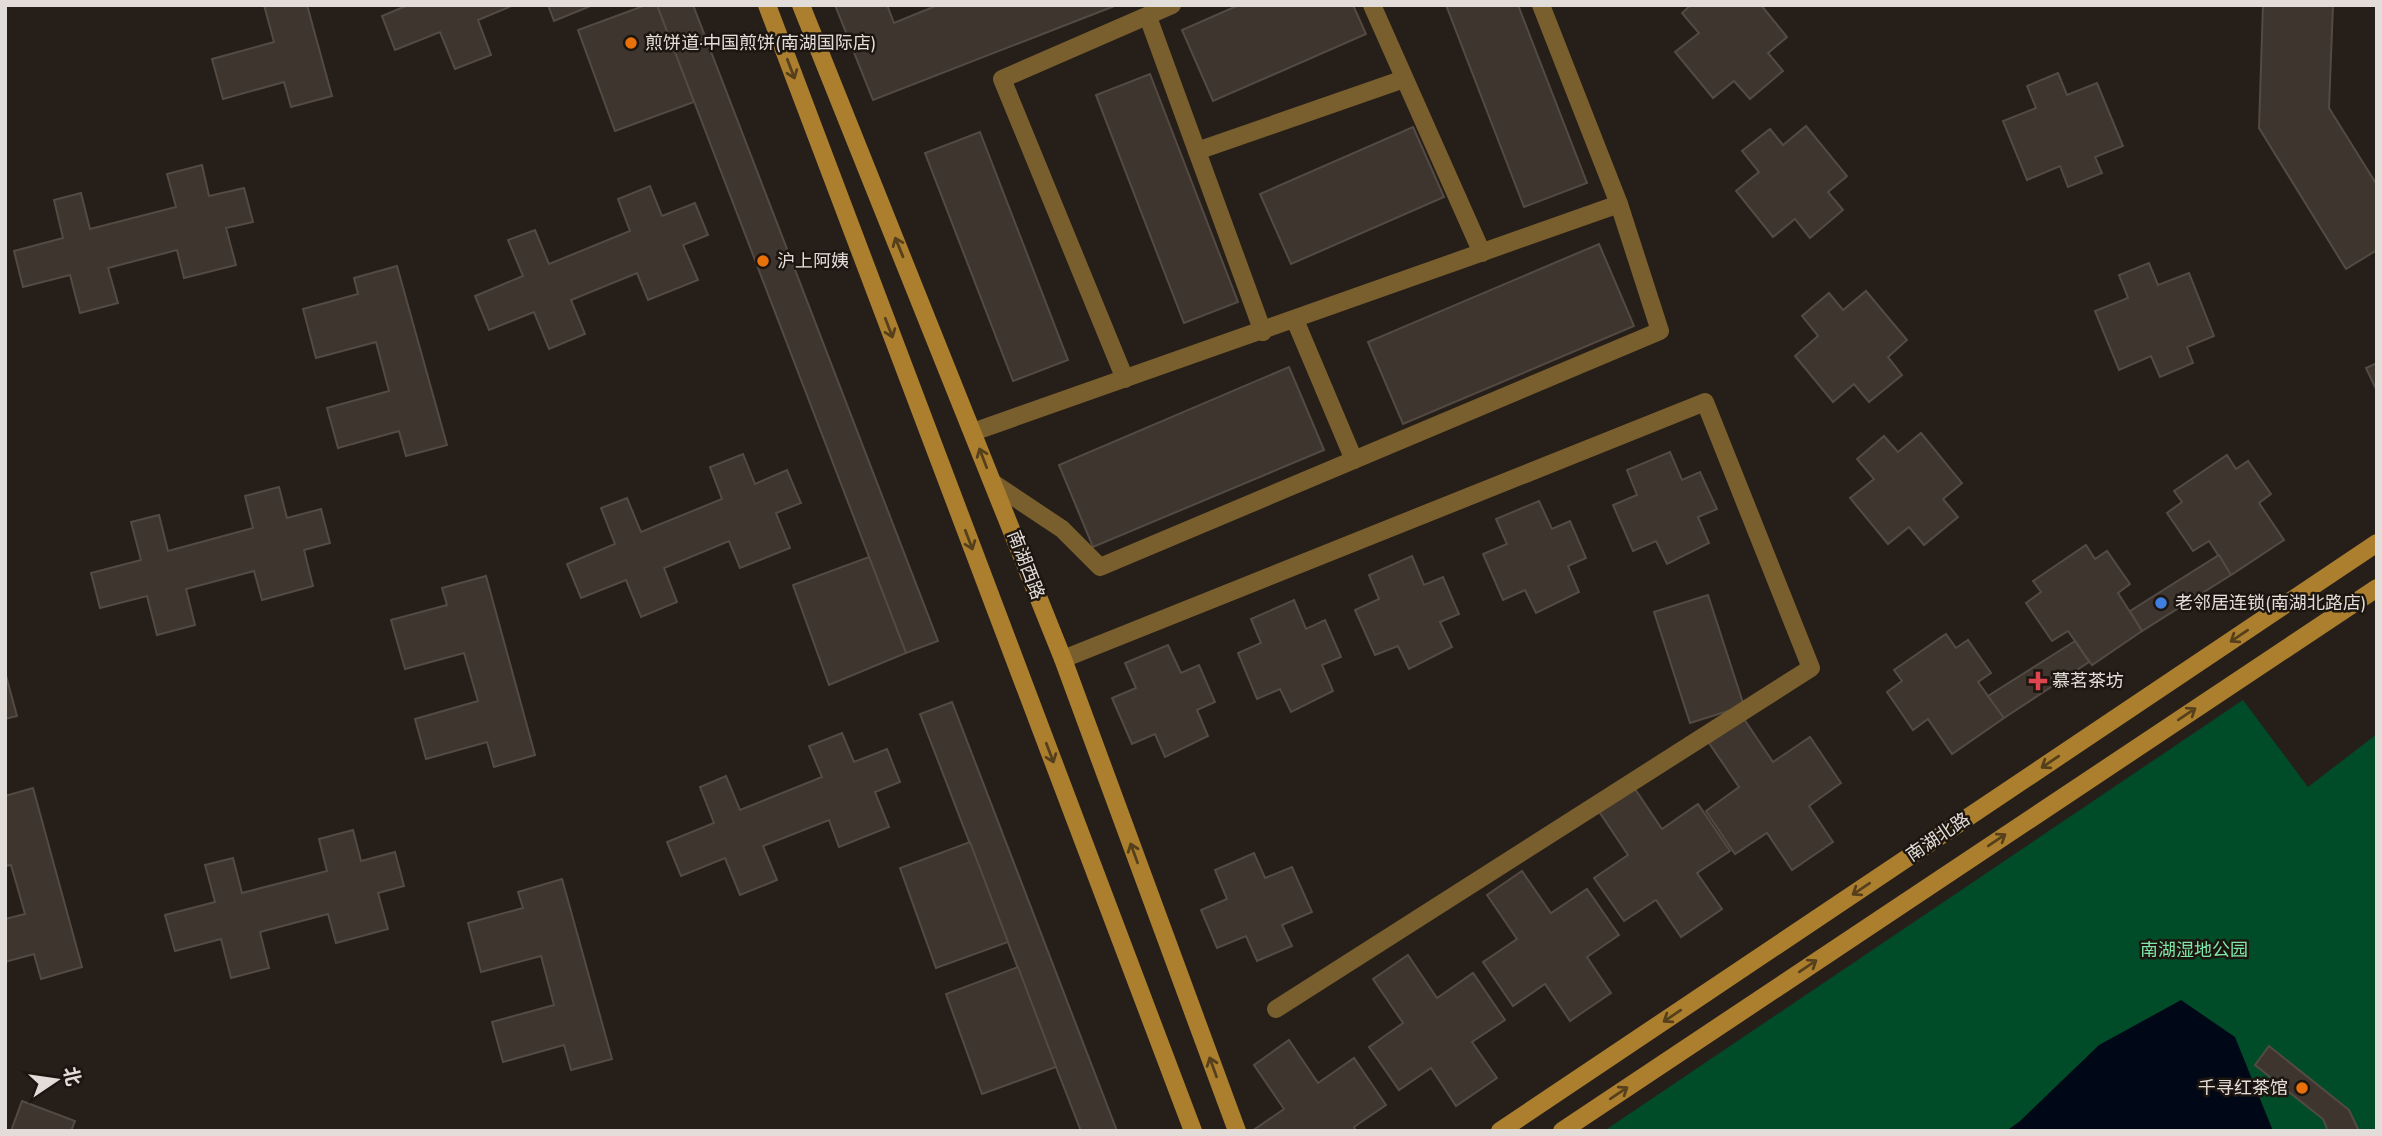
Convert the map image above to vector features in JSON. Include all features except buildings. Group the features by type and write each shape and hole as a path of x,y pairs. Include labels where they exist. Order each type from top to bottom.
{"main road":[{"path":"766,5 1193,1131"},
{"name":"南湖西路","path":"801,5 1062,659 1237,1131"},
{"name":"南湖北路","path":"1500,1131 2377,543"},
{"name":"南湖北路","path":"1562,1131 2377,588"}],"street":[{"path":"1125,379 1002,79 1172,5"},
{"path":"1372,5 1482,253"},
{"path":"993,483 1062,529 1100,567 1660,331 1619,204 1541,5"},
{"path":"1148,17 1263,332"},
{"path":"1197,151 1404,79"},
{"path":"973,432 1263,332 1619,204"},
{"path":"1295,320 1354,460"},
{"path":"1062,659 1705,402 1811,668 1276,1009"}],"green space":[{"name":"南湖湿地公园","path":"2243,700 2308,787 2377,734 2377,1131 1604,1131"}],"water":[{"path":"2181,1000 2235,1037 2273,1131 2006,1131 2019,1122 2099,1045"}],"place":[{"name":"煎饼道·中国煎饼(南湖国际店)","path":"631,43"},
{"name":"沪上阿姨","path":"763,261"},
{"name":"老邻居连锁(南湖北路店)","path":"2161,603"},
{"name":"慕茗茶坊","path":"2038,681"},
{"name":"千寻红茶馆","path":"2302,1088"}]}
